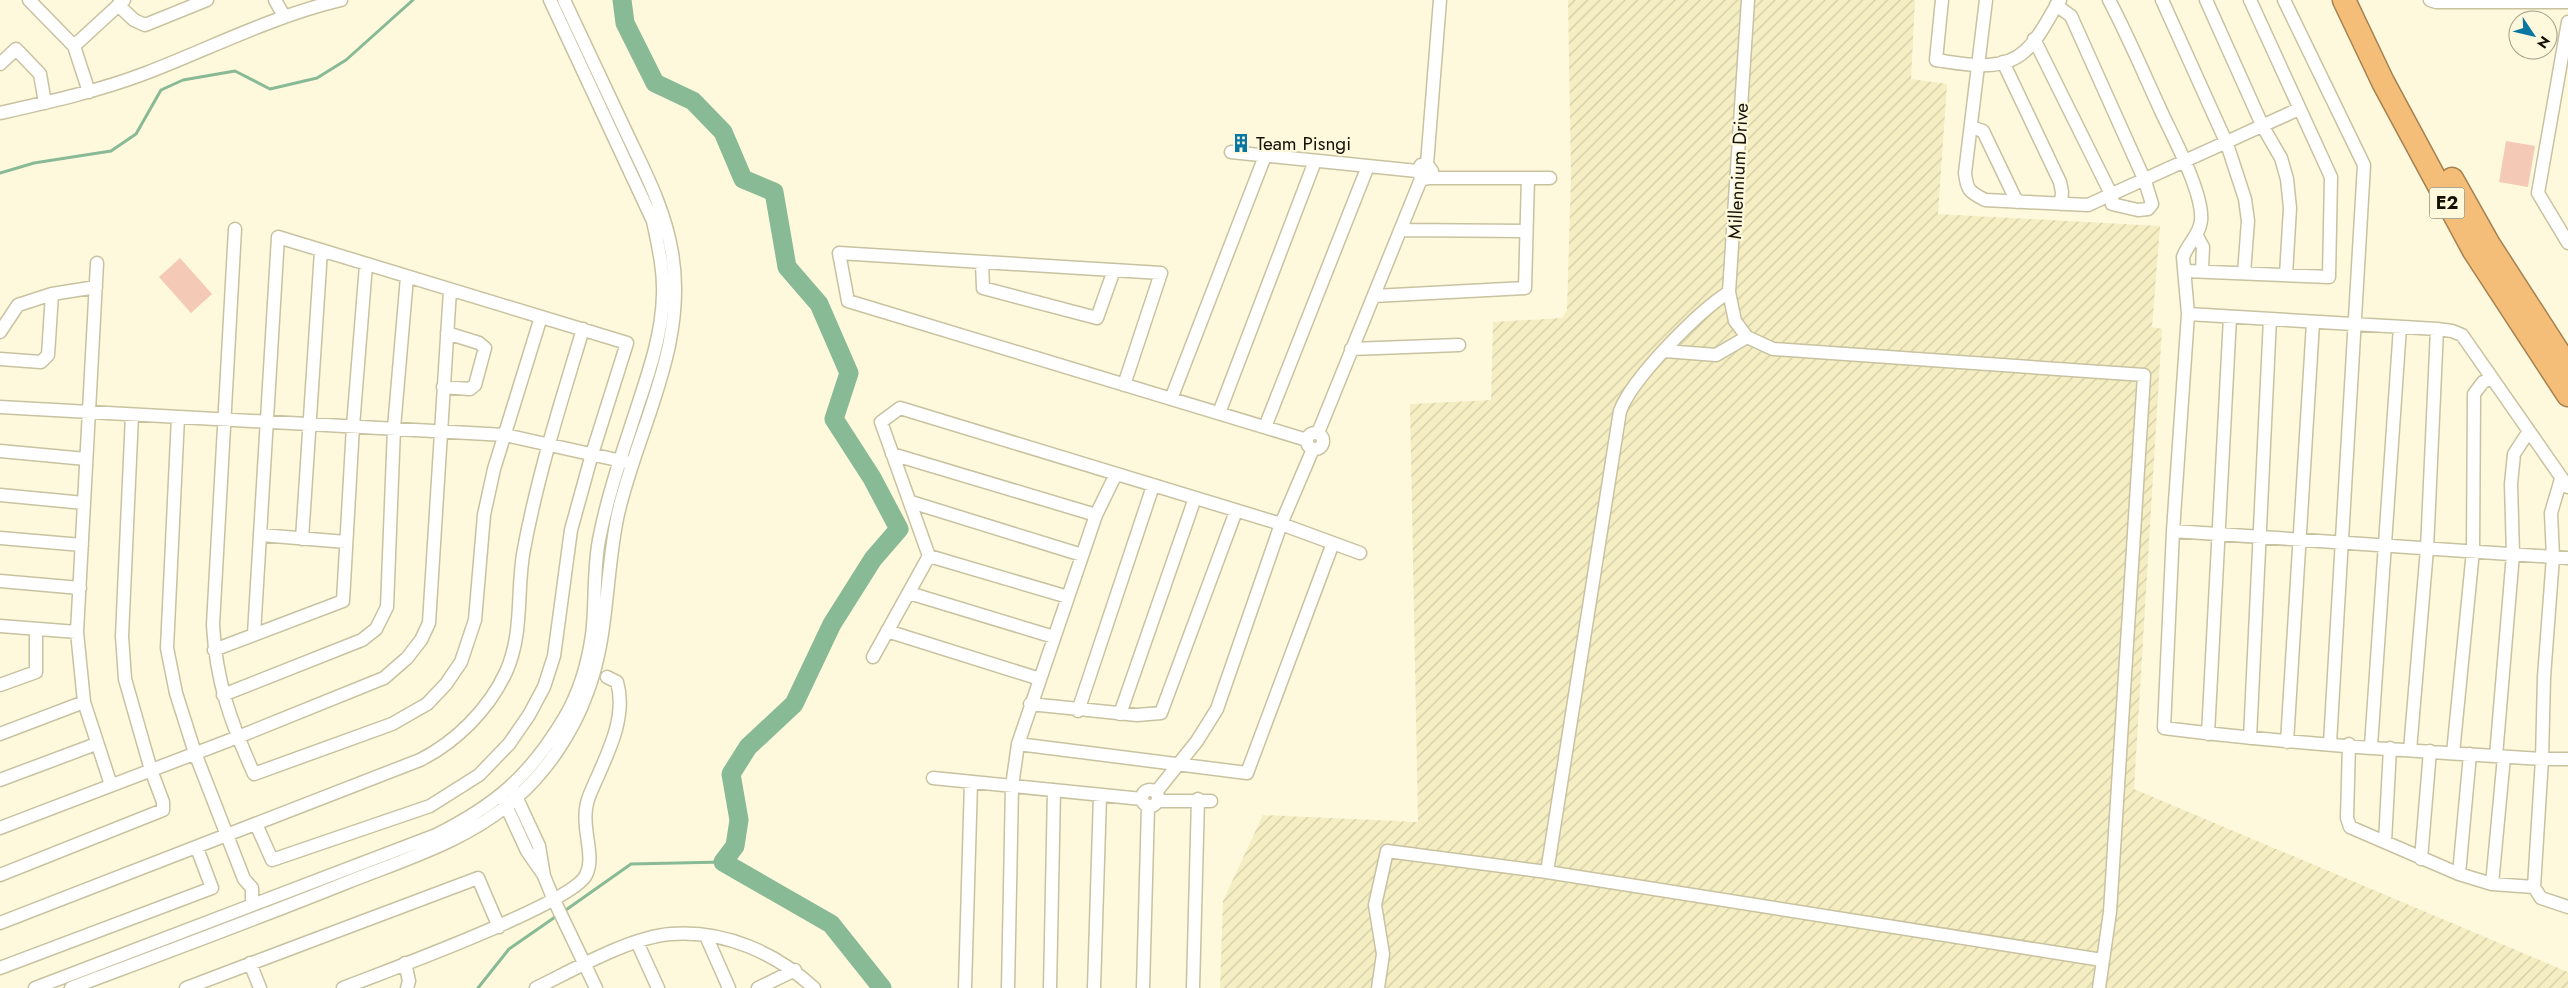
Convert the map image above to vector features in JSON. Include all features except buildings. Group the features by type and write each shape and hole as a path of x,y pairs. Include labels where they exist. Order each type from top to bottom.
{"highway":[{"name":"E2","path":"2344,0 2383,82 2474,251 2568,395"},
{"name":"E2","path":"2359,0 2391,70 2483,234 2568,367"}],"street":[{"path":"29,0 74,46 89,92"},
{"path":"74,46 121,3 134,20 145,25 206,0"},
{"path":"275,0 284,16"},
{"path":"0,114 89,92 145,74 321,2 341,0"},
{"path":"71,988 259,918 441,845 480,824 509,796 544,768 574,724 587,693 602,637 626,462 657,343 663,294 660,256 653,220 550,0"},
{"path":"564,0 665,215 673,256 676,296 670,345 658,391 626,462"},
{"path":"1143,988 1151,799 1197,741 1217,709 1281,524 1313,440 1424,173 1440,0"},
{"name":"Millennium Drive","path":"1747,337 1735,321 1730,292 1748,0"},
{"path":"1942,0 1936,60 1978,66 2003,62 2025,52 2058,2 2071,16 2145,181 2152,204 2148,208 2138,210 2112,204 2112,196 2034,39"},
{"path":"1986,0 1966,173 1967,186 1971,192 1985,200 2088,205 2227,144 2299,109"},
{"path":"2109,0 2184,163 2198,197 2201,219 2197,236 2186,249 2183,258 2186,271 2188,314 2173,531 2164,728 2287,742 2348,744 2542,760 2568,759"},
{"path":"2162,0 2227,144 2245,198 2248,221 2244,273"},
{"path":"2206,0 2263,127 2281,158 2287,179 2290,208 2286,275"},
{"path":"2186,271 2202,270 2329,277 2331,177 2250,0"},
{"path":"2284,0 2364,165 2330,743"},
{"path":"2430,0 2436,2 2568,2"},
{"path":"2568,22 2538,193 2568,243"},
{"path":"0,64 16,49 40,74 46,103"},
{"path":"2003,62 2060,182 2062,192 2061,204"},
{"path":"1971,127 1983,132 2017,202"},
{"path":"1231,152 1424,173 1550,178"},
{"path":"1171,399 1265,156"},
{"path":"1219,413 1315,161"},
{"path":"1265,427 1368,166"},
{"path":"1374,296 1525,288 1528,178"},
{"path":"235,229 214,600 214,650 223,695 254,774 392,724 427,704 446,684 461,662 475,620 484,515 505,435 541,316"},
{"path":"1401,230 1526,231"},
{"path":"2197,236 2203,247 2202,270"},
{"path":"254,634 262,534 278,237 627,343 592,454 571,530 554,656 544,687 533,708 509,744 479,775 430,806 272,860 256,824"},
{"path":"302,539 312,424 321,251"},
{"path":"1124,385 1161,273 839,253 848,301 1124,385 1313,440"},
{"path":"982,262 983,288 1097,318 1114,270"},
{"path":"97,263 77,632 84,702 96,744 111,785"},
{"path":"214,650 343,601 353,426 366,265"},
{"path":"223,695 362,640 376,629 381,621 387,607 394,428 407,277"},
{"path":"0,332 18,305 52,294 96,288"},
{"path":"0,828 238,737 384,678 407,658 421,640 429,623 450,290"},
{"path":"1547,872 1620,411 1626,396 1665,352 1712,303 1730,292"},
{"path":"0,359 41,362 48,355 52,294"},
{"path":"2188,314 2436,329 2452,331 2462,335 2565,483 2551,513 2553,557 2544,678 2542,760 2534,887 2541,898 2568,907"},
{"path":"2208,734 2230,317"},
{"path":"2250,738 2270,319"},
{"path":"2287,742 2313,323"},
{"path":"2371,746 2400,327"},
{"path":"2410,750 2427,549 2436,329"},
{"path":"0,923 197,848 437,752 458,736 484,706 506,672 518,631 523,551 548,443 583,330"},
{"path":"443,386 470,389 475,385 485,348 479,343 447,333"},
{"path":"1665,352 1716,355 1747,337 1773,349 2144,375 2110,912 2098,988"},
{"path":"1352,349 1459,344"},
{"path":"2453,753 2472,551 2474,394 2483,382 2491,379"},
{"path":"0,407 505,435 548,443 626,462"},
{"path":"873,657 928,556 911,502 881,422 900,408 1281,524 1360,552"},
{"path":"0,875 163,810 163,802 151,770 125,679 122,636 132,414"},
{"path":"178,417 168,648 176,693 195,753 244,879 252,888 252,902 259,918"},
{"path":"2492,884 2513,554 2511,484 2514,454 2529,431"},
{"path":"0,451 86,459"},
{"path":"892,454 1096,514"},
{"path":"1008,988 1012,786 1018,744 1096,514 1116,474"},
{"path":"1078,711 1153,486"},
{"path":"0,495 84,502"},
{"path":"1120,714 1195,498"},
{"path":"911,502 1082,555"},
{"path":"1030,704 1078,711 1137,716 1161,712 1236,511"},
{"path":"2173,531 2568,558"},
{"path":"262,534 346,542"},
{"path":"0,538 82,545"},
{"path":"1018,744 1247,773 1333,543"},
{"path":"928,556 1068,597"},
{"path":"0,581 80,588"},
{"path":"909,593 1054,638"},
{"path":"0,626 77,632"},
{"path":"0,685 36,672 36,628"},
{"path":"887,631 1040,679"},
{"path":"343,988 499,927 553,898 585,877 590,863 584,822 586,802 607,758 620,707 620,693 617,682 607,677"},
{"path":"0,734 84,702"},
{"path":"0,780 96,744"},
{"path":"2348,744 2347,818 2350,827 2459,874 2492,884 2534,887"},
{"path":"2385,842 2390,748"},
{"path":"2421,859 2430,751"},
{"path":"2459,874 2470,754"},
{"path":"933,778 1100,795 1151,799 1205,800 1193,988"},
{"path":"965,988 971,782"},
{"path":"1050,988 1054,790"},
{"path":"1094,988 1100,795"},
{"path":"509,796 528,836 541,855 544,876 553,898 596,988"},
{"path":"36,988 252,902 436,835 473,817 509,796"},
{"path":"0,968 212,888 197,848"},
{"path":"1378,988 1383,954 1375,905 1386,851 1547,872 2102,960"},
{"path":"186,988 478,878 499,927"},
{"path":"536,988 584,964 637,942 671,934 706,936 752,947 778,959 795,970 814,988"},
{"path":"706,936 729,988"},
{"path":"637,942 658,988"},
{"path":"250,963 260,988"},
{"path":"405,964 409,982 407,988"},
{"path":"758,988 795,970"}],"shaded area":[{"path":"1568,0 1915,0 1911,79 1947,84 1938,214 2160,226 2152,327 2162,329 2134,789 2568,972 2568,988 1220,988 1223,901 1263,815 1418,822 1410,404 1491,400 1493,322 1562,318 1567,310 1571,175"},
{"path":"2506,141 2535,146 2528,187 2499,182"},
{"path":"180,258 212,294 191,313 159,277"}],"waterway":[{"path":"0,173 34,163 111,151 136,134 161,90 183,80 235,71 270,89 317,78 346,60 413,0"},
{"path":"622,0 625,23 655,83 693,101 723,132 743,179 774,192 787,267 819,304 849,373 834,419 872,478 899,529 873,559 832,624 794,704 748,747 731,774 739,820 735,846 723,862 831,924 882,988"},
{"path":"563,912 631,864 723,862"},
{"path":"478,988 509,949 558,915"}],"place":[{"name":"Team Pisngi","path":"1241,143"}]}
